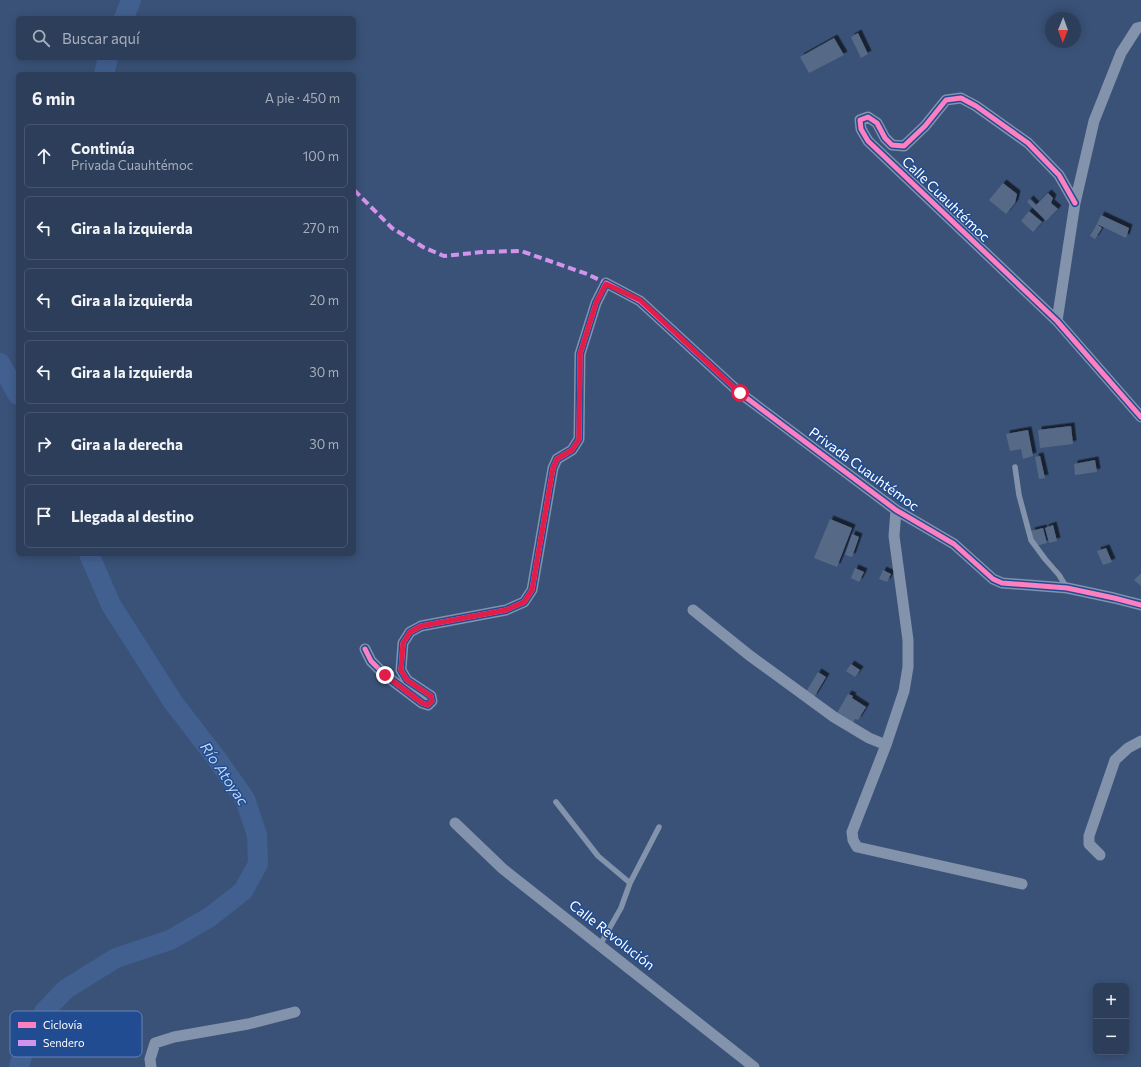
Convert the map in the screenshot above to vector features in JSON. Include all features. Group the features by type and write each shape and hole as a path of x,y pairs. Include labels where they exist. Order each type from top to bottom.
{"street":[{"path":"1057,321 1075,203 1094,121 1121,53 1137,28 1141,27"},
{"name":"Calle Cuauhtémoc","path":"1075,203 1059,175 1028,143 976,106 961,98 946,100 925,126 904,146 892,145 885,138 877,123 868,117 860,120 861,128 868,141 1057,321 1141,417"},
{"name":"Privada Cuauhtémoc","path":"365,649 371,661 385,675 422,703 428,705 432,701 431,696 407,680 401,670 403,643 410,632 421,626 506,610 524,602 532,590 553,468 557,459 572,450 579,439 580,354 596,303 606,284 640,300 740,393 896,510 954,544 993,579 1002,583 1067,588 1141,605"},
{"path":"896,510 894,536 908,640 908,667 904,690 886,745 852,832 853,840 857,847 1022,884"},
{"path":"693,610 749,655 834,717 869,738 886,745"},
{"path":"1100,855 1089,844 1089,836 1115,760 1128,748 1141,741"},
{"name":"Calle Revolución","path":"455,823 503,868 754,1067"},
{"path":"151,1067 150,1059 155,1043 174,1037 248,1024 295,1012"}],"lane":[{"path":"1015,467 1019,495 1031,540 1059,575 1067,588"},
{"path":"556,802 598,856 630,883"},
{"path":"600,945 621,908 630,883 659,827"}],"building":[{"path":"858,33 868,54 861,58 851,37"},
{"path":"834,38 844,55 809,73 800,57"},
{"path":"1003,183 1017,194 1015,203 1006,214 989,200"},
{"path":"1048,193 1053,198 1051,203 1058,209 1046,221 1027,202 1030,199 1036,205"},
{"path":"1029,211 1042,222 1033,232 1021,221"},
{"path":"1101,215 1129,228 1126,238 1097,224"},
{"path":"1097,224 1102,228 1095,239 1090,236"},
{"path":"1071,426 1073,444 1040,448 1038,430"},
{"path":"1028,430 1033,456 1023,459 1021,449 1010,451 1006,434"},
{"path":"1040,456 1045,478 1039,479 1035,457"},
{"path":"1095,460 1097,472 1075,475 1074,464"},
{"path":"830,519 852,528 837,567 814,558"},
{"path":"1053,525 1057,541 1049,543 1045,528"},
{"path":"1043,528 1047,543 1036,546 1031,531"},
{"path":"852,534 859,537 852,557 845,555"},
{"path":"1106,548 1112,562 1103,565 1097,551"},
{"path":"855,568 864,572 859,582 851,578"},
{"path":"883,570 891,574 887,582 879,579"},
{"path":"1141,573 1141,586 1134,580"},
{"path":"851,664 860,670 855,677 846,671"},
{"path":"818,672 826,677 814,697 806,692"},
{"path":"848,694 853,696 852,698 866,707 858,720 855,719 853,723 837,713"}],"waterway":[{"name":"Río Atoyac","path":"125,16 131,0"},
{"name":"Río Atoyac","path":"104,72 108,60"},
{"name":"Río Atoyac","path":"0,363 16,391"},
{"name":"Río Atoyac","path":"45,1011 66,989 116,958 170,940 210,917 243,891 258,864 257,835 245,799 217,759 173,702 111,605 90,556"},
{"name":"Río Atoyac","path":"19,1067 22,1057"}],"marked path":[{"path":"356,192 392,228 423,247 444,256 482,252 521,251 587,274 606,283"}],"cycle path":[{"path":"1075,203 1059,175 1028,143 976,106 961,98 946,100 925,126 904,146 892,145 885,138 877,123 868,117 860,120 861,129 868,141 1057,321 1141,417"},
{"path":"365,649 371,661 385,675 422,703 428,705 432,701 431,696 407,680 401,670 403,643 410,632 421,626 506,610 524,602 532,590 553,468 557,459 572,450 579,439 580,354 596,303 606,283 640,301 740,393 896,510 954,544 993,579 1002,583 1067,588 1141,605"}],"route":[{"path":"385,675 422,703 428,705 432,701 431,696 407,680 401,670 403,643 410,632 421,626 506,610 524,602 532,590 553,468 557,459 572,450 579,439 580,354 596,303 606,284 640,300 740,393"}]}
